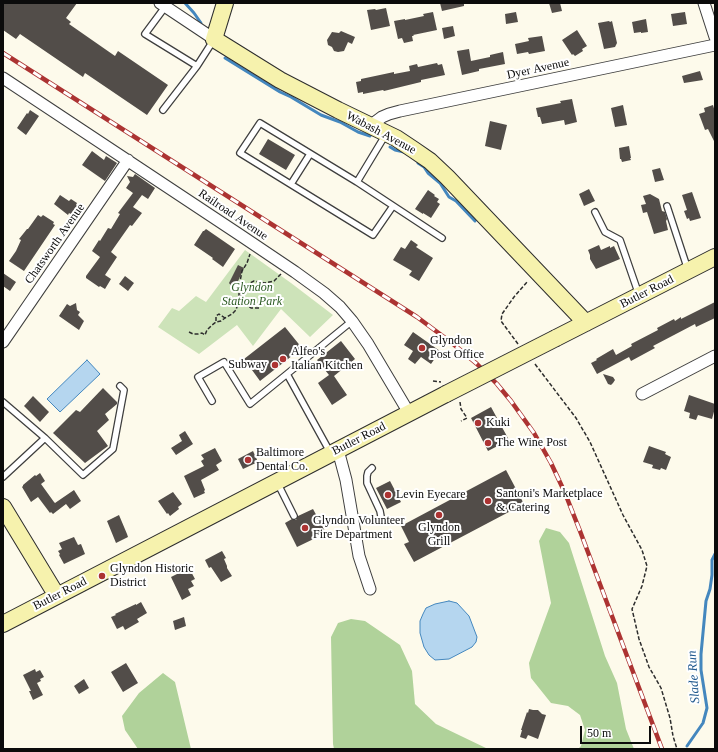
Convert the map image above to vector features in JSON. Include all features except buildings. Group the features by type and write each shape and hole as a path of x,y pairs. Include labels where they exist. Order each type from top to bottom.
{"main road":[{"path":"214,39 225,3"},
{"name":"Wabash Avenue","path":"214,39 259,68 286,83 370,126 385,136 396,138 430,162 447,177 586,323"},
{"name":"Butler Road","path":"3,624 277,481 715,257"},
{"path":"3,507 57,596"}],"street":[{"path":"704,3 715,37"},
{"name":"Wabash Avenue","path":"163,5 214,39"},
{"name":"Dyer Avenue","path":"370,126 382,117 400,111 715,45"},
{"name":"Railroad Avenue","path":"3,78 254,244 324,293 340,307 352,321 368,344 409,413"},
{"name":"Chatsworth Avenue","path":"3,342 128,160"},
{"path":"642,394 715,356"},
{"path":"334,452 346,480 360,556 370,589"}],"lane":[{"path":"163,5 146,34 197,66"},
{"path":"163,110 197,66 214,39"},
{"path":"393,206 373,235 240,153 260,123 357,182 442,238"},
{"path":"357,182 385,136"},
{"path":"291,184 310,154"},
{"path":"668,206 688,271"},
{"path":"595,212 605,232 620,240 640,295"},
{"path":"212,401 198,377 224,362 250,404 352,321"},
{"path":"288,374 334,452"},
{"path":"3,402 44,438 82,475 112,449 124,390 120,386"},
{"path":"3,477 44,438"},
{"path":"372,468 368,472 367,483 380,512 382,522"},
{"path":"277,481 294,516"}],"path":[{"path":"189,332 193,334 202,333 205,335 207,330 216,322 221,321 236,310 239,300 242,271 248,262 254,244"},
{"path":"259,308 251,308 242,299 240,293 242,288 250,282 257,281 265,283 274,281 287,267"},
{"path":"520,346 501,321 502,314 527,282"},
{"path":"216,322 215,319 217,315 221,315 225,318"},
{"path":"533,362 576,418 623,515 642,550 647,566 642,586 632,609 639,639 649,668 661,688 677,749"}],"green space":[{"name":"Glyndon Station Park","path":"245,250 333,315 310,337 281,309 253,346 237,325 199,354 158,327 172,308 179,311 196,296 206,302"},
{"path":"546,528 560,532 569,543 605,656 617,683 626,729 634,749 578,749 581,746 585,730 580,715 568,706 551,703 531,678 529,663 551,603 539,541"},
{"path":"351,619 365,621 400,645 412,671 415,704 436,724 488,749 334,749 331,637 338,623"},
{"path":"163,673 175,682 191,749 138,749 125,730 122,716 139,693"}],"water":[{"path":"87,360 100,374 60,412 47,399"},
{"path":"449,601 457,603 469,616 477,637 476,642 472,647 449,659 435,660 429,655 424,647 420,633 420,621 426,608 435,604"}],"waterway":[{"path":"185,3 201,23"},
{"path":"225,58 321,115 370,136"},
{"path":"390,147 404,152"},
{"path":"418,163 440,183 449,197 456,201 475,221"},
{"name":"Slade Run","path":"687,746 703,723 707,708 701,670 701,654 706,601 710,589 712,560 715,554"}],"railway":[{"path":"3,53 417,317 452,343 477,364 497,384 534,433 551,463 565,493 662,749"}],"place":[{"name":"Glyndon Post Office","path":"422,348"},
{"name":"Alfeo's Italian Kitchen","path":"283,359"},
{"name":"Subway","path":"275,365"},
{"name":"Kuki","path":"478,423"},
{"name":"The Wine Post","path":"488,443"},
{"name":"Baltimore Dental Co.","path":"248,460"},
{"name":"Levin Eyecare","path":"388,495"},
{"name":"Santoni's Marketplace & Catering","path":"488,501"},
{"name":"Glyndon Grill","path":"439,515"},
{"name":"Glyndon Volunteer Fire Department","path":"305,528"},
{"name":"Glyndon Historic District","path":"102,576"}]}
